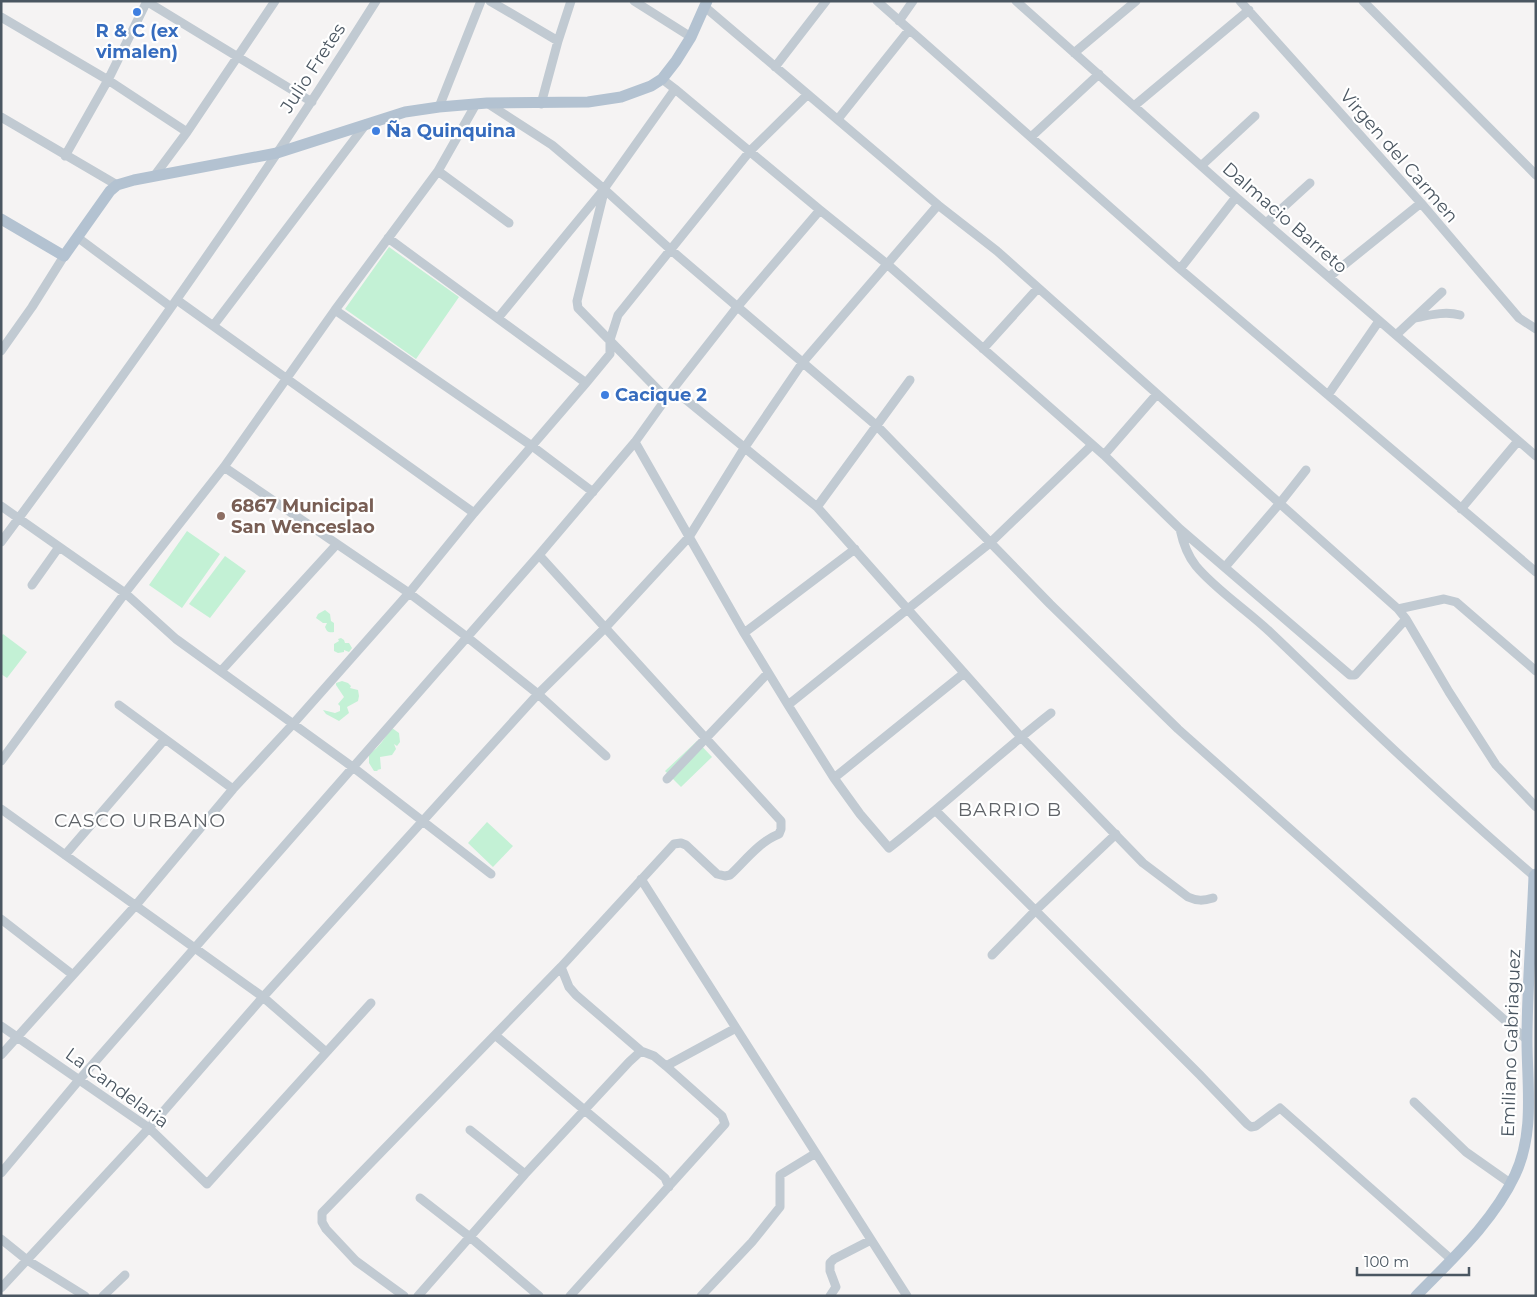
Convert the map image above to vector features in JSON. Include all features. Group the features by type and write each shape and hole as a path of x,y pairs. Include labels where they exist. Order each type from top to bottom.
{"main road":[{"path":"1,219 64,256 110,191 117,185 277,152 405,112 481,104 588,102 621,97 651,86 662,79 691,37 706,4"},
{"name":"Emiliano Gabriaguez","path":"1416,1296 1452,1260 1500,1201 1524,1151 1529,1122 1527,1040 1535,875"}],"street":[{"path":"155,176 187,132 275,1"},
{"name":"Julio Fretes","path":"1,542 174,303 312,102 376,1"},
{"path":"439,107 481,1"},
{"path":"490,1 558,41"},
{"path":"541,104 571,1"},
{"path":"634,1 691,37"},
{"path":"774,67 826,1"},
{"path":"877,1 1180,269 1536,572"},
{"path":"899,21 913,1"},
{"name":"Dalmacio Barreto","path":"1016,1 1236,197 1536,456"},
{"path":"1074,53 1136,1"},
{"name":"Virgen del Carmen","path":"1240,1 1421,203 1519,318 1536,329"},
{"path":"1363,1 1536,175"},
{"path":"65,156 108,80 147,2 312,102"},
{"path":"706,4 807,96 838,119 938,205 997,251 1398,609 1496,765 1536,808"},
{"path":"1134,106 1249,10"},
{"path":"1,17 108,80 187,132"},
{"path":"838,119 909,30"},
{"path":"1031,137 1099,74"},
{"path":"662,79 887,264 1104,455 1180,528 1350,675 1355,675 1406,619"},
{"path":"498,318 604,189 675,88"},
{"path":"1,1056 136,905 233,789 409,593 474,513 586,383 610,354 610,340 618,315 750,151 807,96"},
{"path":"1,761 125,593 224,467 335,310 438,171 481,104 552,145 671,250 877,426 990,544 1178,729 1527,1040"},
{"path":"1201,166 1255,116"},
{"path":"1,117 117,185"},
{"path":"213,326 366,124"},
{"path":"438,171 509,223"},
{"path":"1266,223 1310,183"},
{"path":"604,189 577,301 578,308 666,398"},
{"path":"1180,269 1236,197"},
{"path":"1329,277 1421,203"},
{"path":"1,1288 150,1128 263,997 538,694 606,627 689,538 745,447 803,362 938,205"},
{"path":"1,1173 79,1080 539,555 635,442 666,398 738,306 820,210"},
{"path":"77,237 174,303 213,326 474,513"},
{"path":"388,238 586,383"},
{"path":"1,351 32,307 64,256"},
{"path":"983,348 1038,288"},
{"path":"1396,335 1442,292"},
{"path":"335,310 532,446 592,492"},
{"path":"1415,318 1434,314 1460,314"},
{"path":"1328,395 1379,321"},
{"path":"817,507 910,380"},
{"path":"673,389 817,507 1021,737 1143,863 1180,892 1195,900 1204,901 1213,898"},
{"path":"1104,455 1157,394"},
{"path":"1460,509 1518,440"},
{"path":"635,442 768,673 834,778 860,814 889,848 936,811 1051,713"},
{"path":"788,704 990,544 1092,445"},
{"path":"224,467 409,593 538,694 606,756"},
{"path":"1225,567 1306,470"},
{"path":"1,506 125,593 176,639 354,768 491,874"},
{"path":"1180,528 1187,553 1196,567 1268,630 1445,799 1535,875"},
{"path":"221,671 337,544"},
{"path":"32,585 59,546"},
{"path":"744,633 855,549"},
{"path":"404,1296 356,1261 326,1229 322,1222 322,1213 561,967 674,844 686,844 717,874 725,876 730,875 763,844 779,834 781,821 539,555"},
{"path":"1398,609 1444,599 1456,602 1536,671"},
{"path":"667,779 768,673"},
{"path":"834,778 964,674"},
{"path":"119,705 233,789"},
{"path":"65,855 165,739"},
{"path":"1,808 263,997 326,1052 371,1003"},
{"path":"936,811 1250,1127 1256,1126 1280,1108 1452,1260"},
{"path":"992,955 1116,834"},
{"path":"641,879 907,1296"},
{"path":"1,919 73,975"},
{"path":"561,967 569,987 576,995 641,1052 654,1056 666,1066 722,1116 725,1124 570,1296"},
{"name":"La Candelaria","path":"1,1026 150,1128 207,1184 326,1052"},
{"path":"666,1066 736,1028"},
{"path":"495,1035 656,1170 669,1187"},
{"path":"418,1296 584,1109 641,1052"},
{"path":"1414,1102 1466,1152 1510,1183"},
{"path":"470,1130 525,1174"},
{"path":"701,1296 752,1242 780,1207 780,1175 816,1153"},
{"path":"420,1198 470,1237 539,1296"},
{"path":"1,1239 27,1260 85,1296"},
{"path":"830,1296 836,1287 830,1271 830,1263 834,1259 871,1240"},
{"path":"103,1296 126,1275"}],"green space":[{"path":"389,247 459,297 416,359 345,309"},
{"path":"187,531 220,554 182,608 149,585"},
{"path":"225,556 246,571 210,618 189,604"},
{"path":"325,610 330,614 331,621 334,623 334,632 327,631 325,627 327,623 323,623 316,618 318,614"},
{"path":"3,634 27,652 7,678 1,674 1,636"},
{"path":"341,638 345,643 349,643 352,648 349,652 344,650 344,652 338,653 334,651 334,644"},
{"path":"342,681 348,683 351,686 350,688 358,690 359,696 358,701 347,707 349,713 339,721 326,714 323,710 335,713 340,711 338,704 344,697 336,683"},
{"path":"392,728 399,733 400,742 397,746 394,744 396,749 392,755 380,757 381,769 374,771 369,763 369,754 379,745"},
{"path":"697,741 712,757 681,787 665,771"},
{"path":"487,822 513,846 493,867 468,843"}],"place":[{"name":"R & C (ex vimalen)","path":"137,12"},
{"name":"Ña Quinquina","path":"376,131"},
{"name":"Cacique 2","path":"605,395"},
{"name":"6867 Municipal San Wenceslao","path":"221,516"}],"district":[{"name":"BARRIO B","path":"1010,809"},
{"name":"CASCO URBANO","path":"140,820"}]}
